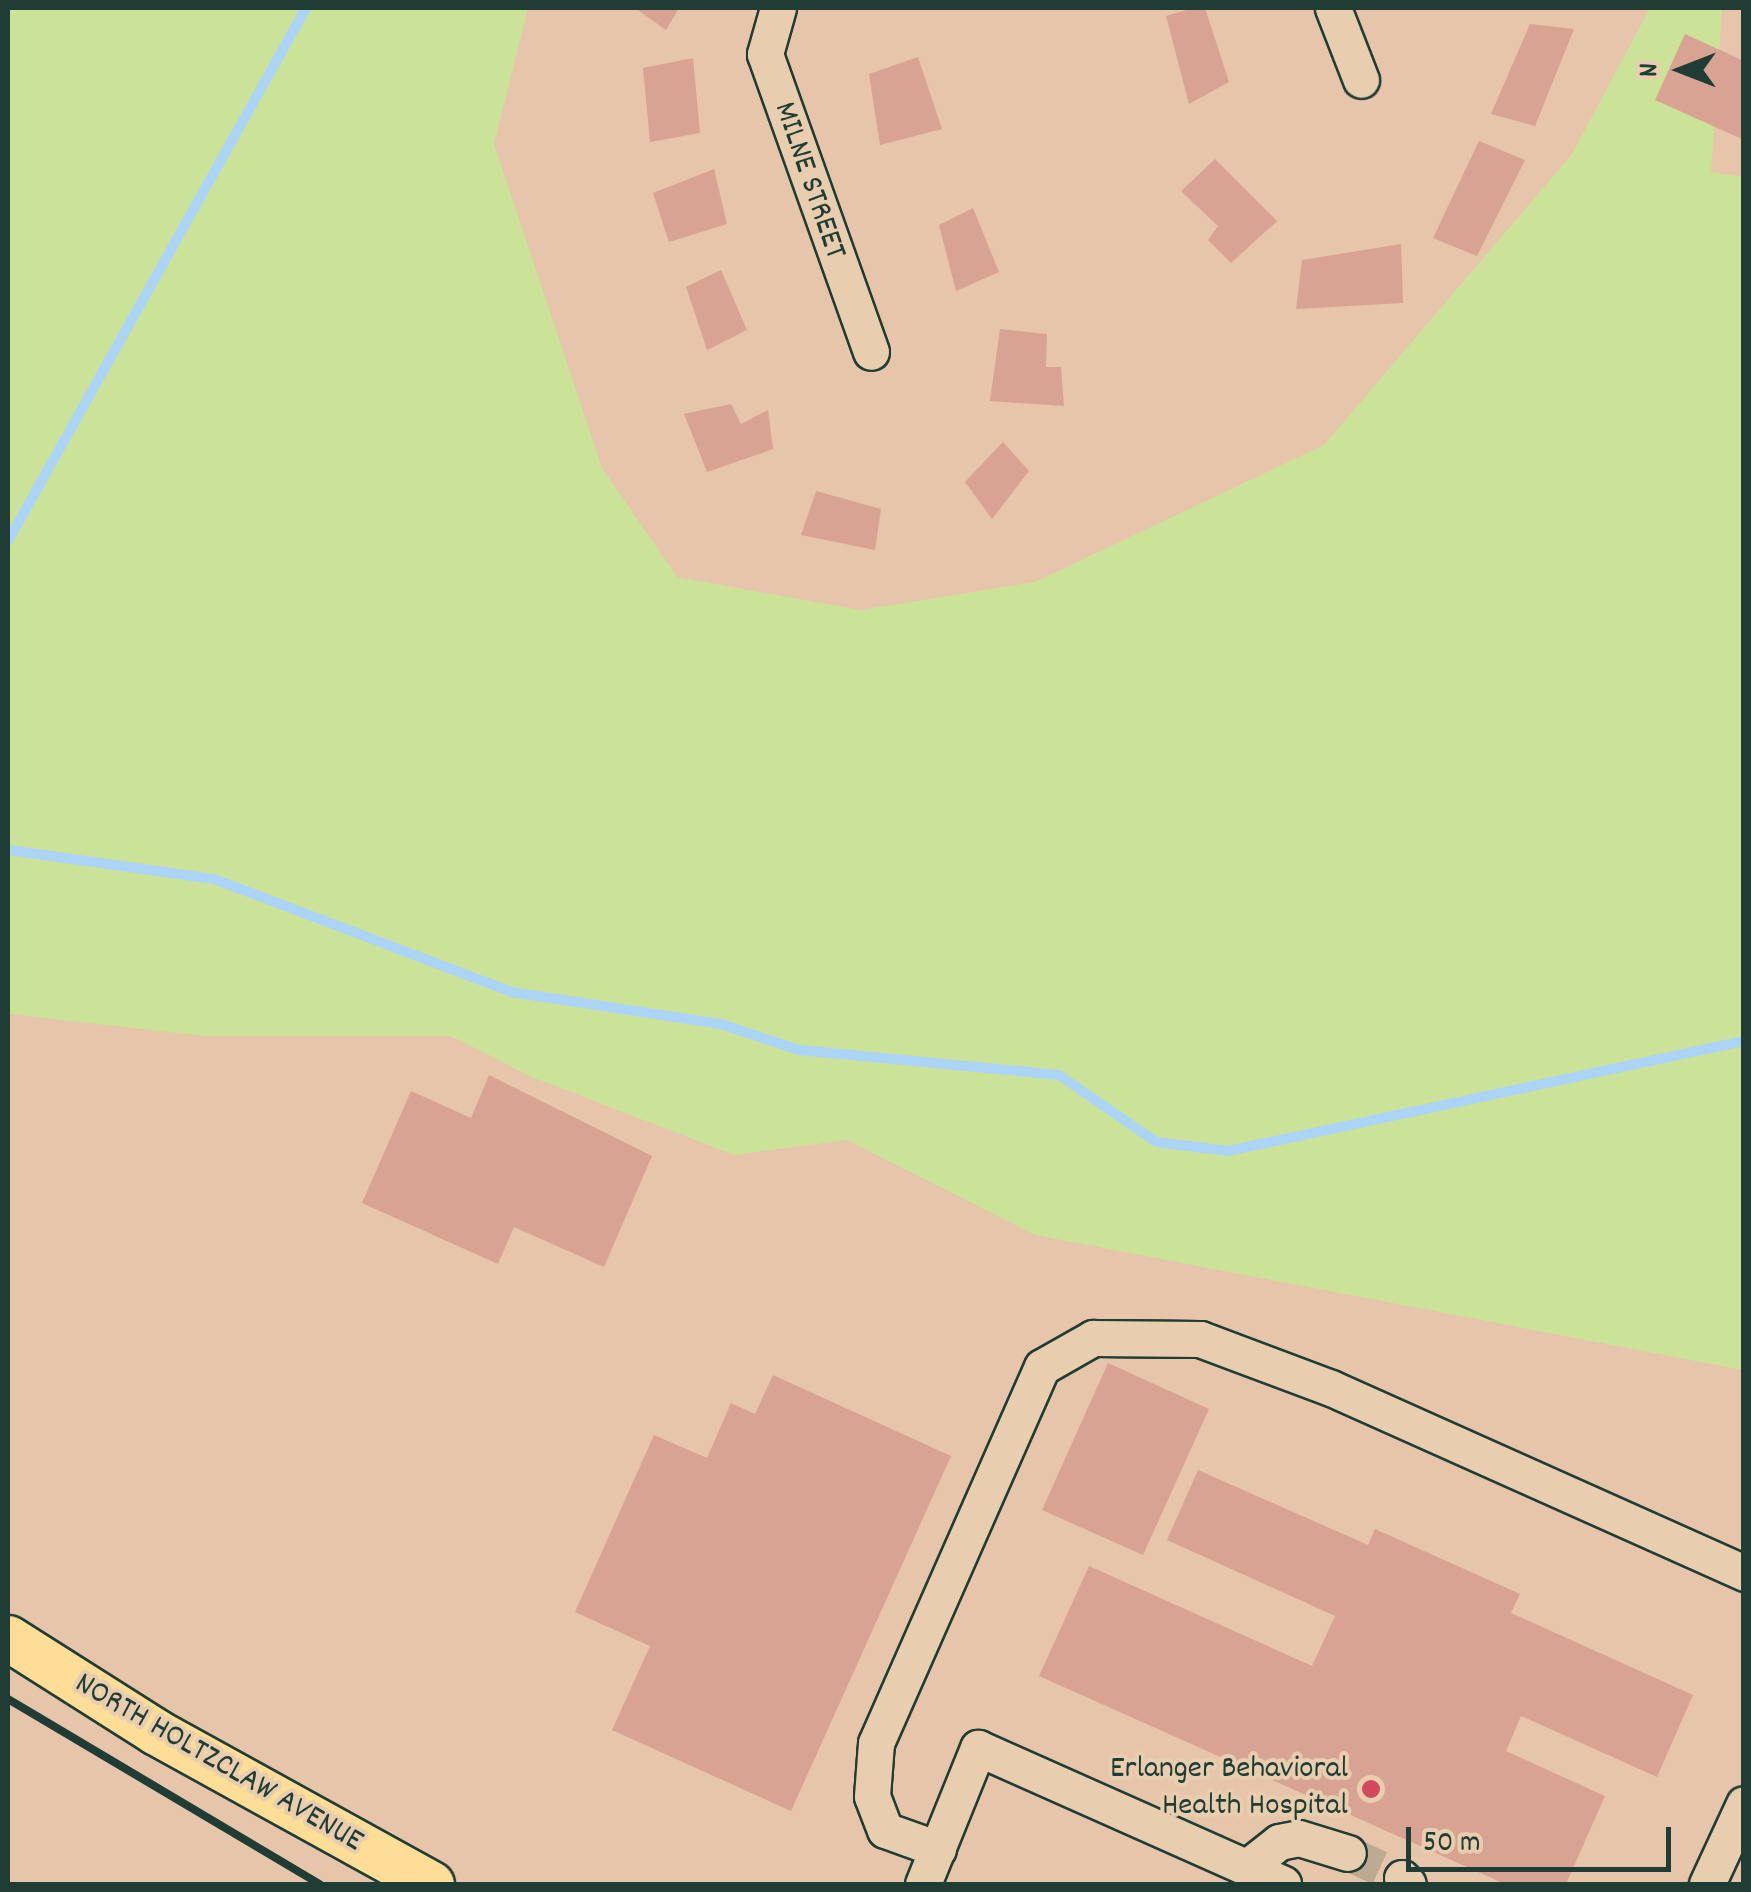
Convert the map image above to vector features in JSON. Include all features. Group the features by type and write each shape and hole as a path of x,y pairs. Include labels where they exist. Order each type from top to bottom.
{"main road":[{"name":"NORTH HOLTZCLAW AVENUE","path":"8,1638 156,1732 431,1884"}],"street":[{"name":"MILNE STREET","path":"778,8 765,54 870,352"},
{"path":"1333,8 1361,80"},
{"path":"938,1849 885,1830 872,1796 876,1743 1042,1368 1093,1338 1200,1339 1331,1388 1744,1574"},
{"path":"923,1884 978,1748 1282,1884"},
{"path":"1707,1884 1744,1804"},
{"path":"1246,1868 1279,1842 1300,1838 1348,1854"}],"green space":[{"path":"8,8 528,8 494,144 602,468 677,577 860,610 1035,582 1324,445 1572,154 1650,8 1722,8 1711,172 1744,177 1743,1370 1035,1235 847,1140 734,1155 532,1077 451,1036 204,1036 8,1014"}],"building":[{"path":"635,8 679,8 666,30"},
{"path":"1205,8 1229,82 1189,104 1166,16"},
{"path":"1530,24 1574,29 1535,126 1491,114"},
{"path":"1685,34 1744,61 1742,139 1655,100"},
{"path":"918,57 942,129 880,145 869,74"},
{"path":"693,58 700,133 650,142 643,68"},
{"path":"1479,141 1525,160 1477,256 1433,238"},
{"path":"1215,159 1277,221 1231,263 1208,240 1218,226 1181,191"},
{"path":"714,169 727,224 669,242 653,193"},
{"path":"973,208 999,272 956,291 939,225"},
{"path":"1401,244 1403,303 1296,309 1302,260"},
{"path":"721,270 747,330 707,350 686,287"},
{"path":"1000,329 1047,334 1046,367 1061,367 1064,406 990,401"},
{"path":"731,404 741,424 768,410 773,449 707,472 684,414"},
{"path":"1003,442 1029,471 992,519 965,482"},
{"path":"816,491 881,509 875,550 801,535"},
{"path":"489,1075 652,1156 604,1267 514,1227 498,1264 362,1203 411,1091 471,1118"},
{"path":"1108,1363 1209,1409 1143,1555 1042,1510"},
{"path":"773,1375 951,1456 791,1811 612,1730 650,1646 575,1612 654,1435 707,1458 731,1403 755,1414"},
{"path":"1198,1470 1368,1545 1375,1529 1520,1594 1511,1613 1693,1695 1657,1777 1521,1716 1506,1751 1605,1796 1566,1884 1505,1884 1039,1676 1089,1566 1312,1666 1335,1616 1167,1540"}],"waterway":[{"path":"8,541 306,8"},
{"path":"8,850 214,879 511,992 721,1024 799,1050 1059,1075 1156,1142 1228,1151 1744,1041"}],"tunnel":[{"path":"1348,1853 1402,1878"}],"railway":[{"path":"8,1699 319,1884"}],"place":[{"name":"Erlanger Behavioral Health Hospital","path":"1371,1789"}]}
